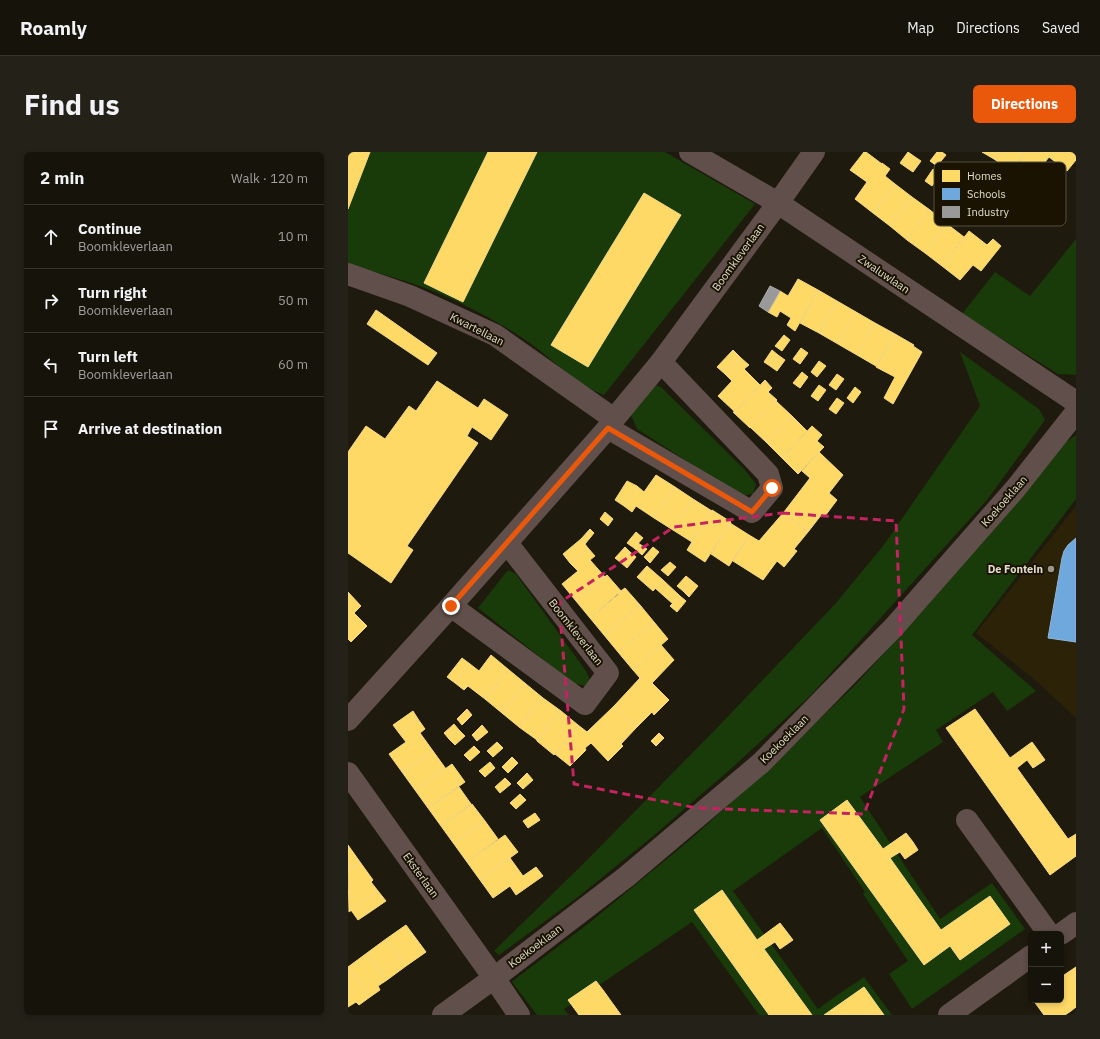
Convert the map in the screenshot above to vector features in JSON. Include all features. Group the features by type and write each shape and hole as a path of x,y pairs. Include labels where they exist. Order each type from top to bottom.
{"street":[{"name":"Zwaluwlaan","path":"690,152 778,203 1076,402"},
{"name":"Boomkleverlaan","path":"348,720 507,543 611,424 661,362 814,152"},
{"name":"Kwartellaan","path":"348,274 410,296 495,336 611,424"},
{"path":"611,424 752,512 772,488 768,474 661,362"},
{"name":"Koekoeklaan","path":"443,1015 626,877 761,763 894,627 1016,488 1076,412"},
{"name":"Boomkleverlaan","path":"451,606 585,704 608,674 507,543"},
{"name":"Eksterlaan","path":"348,773 519,1015"},
{"path":"967,820 1047,931"},
{"path":"1064,932 1076,923"},
{"path":"949,1015 1028,958"}],"highlighted area":[{"path":"782,513 896,521 904,709 864,814 697,808 574,784 559,603 674,527"}],"shaded area":[{"name":"De Fontein","path":"1076,506 1076,718 1035,680 976,633"}],"green space":[{"path":"348,152 665,152 755,204 604,395 572,377 524,339 471,309 427,289 348,264"},
{"path":"1076,239 1076,375 1058,374 962,314 995,272 1030,296"},
{"path":"960,352 1039,409 1045,420 987,500 812,694 733,767 652,837 578,897 499,955 494,951 583,864 714,731 836,603 883,546 980,406"},
{"path":"656,385 661,387 744,469 756,484 753,494 741,496 637,429 631,415"},
{"path":"1076,435 1076,499 972,635 1036,691 1007,711 993,692 936,730 943,742 860,797 940,919 992,883 1025,929 912,1009 889,974 908,961 863,894 865,892 822,828 733,891 818,1009 864,977 892,1015 759,1015 692,922 564,1009 569,1015 537,1015 512,982 589,923 691,839 769,768 857,683 927,606 1066,442"},
{"path":"508,570 516,574 586,671 590,680 585,686 573,683 478,608"}],"building: Homes":[{"path":"348,152 370,152 348,209"},
{"path":"488,152 537,152 463,302 424,283"},
{"path":"864,152 890,169 885,176 895,184 873,213 855,199 867,182 850,170"},
{"path":"908,152 915,157 907,168 900,163"},
{"path":"937,152 942,152 946,155 940,162 934,162 934,164 930,161"},
{"path":"982,152 998,152 994,159"},
{"path":"998,152 1025,152 1019,162 998,162 994,159"},
{"path":"1025,152 1076,152 1076,160 1067,171 1066,162 1055,162 1049,157 1045,162 1019,162"},
{"path":"915,157 921,161 913,172 907,168"},
{"path":"933,169 934,170 934,183 932,186 925,181"},
{"path":"895,184 912,197 890,226 873,213"},
{"path":"644,193 681,215 588,367 551,345"},
{"path":"912,197 930,210 907,240 890,226"},
{"path":"930,210 934,213 934,226 945,226 925,253 907,240"},
{"path":"945,226 950,226 964,237 942,266 925,253"},
{"path":"969,231 987,245 993,239 1001,246 981,271 973,265 960,280 942,266"},
{"path":"798,279 818,290 795,331 787,325 791,318 780,311 777,317 768,312 780,291 788,296"},
{"path":"818,290 837,301 819,333 800,323"},
{"path":"837,301 856,312 838,344 819,333"},
{"path":"376,310 437,353 428,365 367,324"},
{"path":"856,312 875,323 857,355 838,344"},
{"path":"875,323 895,334 876,366 857,355"},
{"path":"895,334 914,345 913,346 922,352 893,404 884,398 895,377 876,367"},
{"path":"784,335 790,340 782,351 775,346"},
{"path":"801,348 808,353 800,364 793,359"},
{"path":"733,350 741,358 725,374 717,367"},
{"path":"772,350 778,355 770,366 764,362"},
{"path":"778,355 785,360 777,371 770,366"},
{"path":"741,358 749,365 744,369 760,385 735,412 718,396 732,381 725,374"},
{"path":"819,361 826,366 817,377 811,372"},
{"path":"802,372 808,377 800,388 793,383"},
{"path":"837,374 844,379 836,390 829,385"},
{"path":"765,380 772,388 768,392 777,400 750,428 733,412 735,412"},
{"path":"437,381 478,408 484,399 508,415 491,440 472,427 467,436 478,443 407,546 413,550 391,583 348,553 348,452 366,426 385,439 409,406 416,411"},
{"path":"819,385 826,390 818,401 811,396"},
{"path":"855,387 861,392 853,403 847,398"},
{"path":"837,398 844,403 836,414 829,409"},
{"path":"776,401 792,416 766,442 750,427"},
{"path":"792,416 807,431 782,458 766,442"},
{"path":"812,426 822,435 817,441 824,447 798,474 782,458"},
{"path":"819,452 843,475 829,493 837,500 825,516 822,514 808,532 784,512 810,478 802,471"},
{"path":"656,475 675,487 654,518 636,506 632,512 624,506 637,486 644,492"},
{"path":"627,481 637,486 624,506 615,500"},
{"path":"675,487 693,499 673,530 654,518"},
{"path":"693,499 712,511 692,542 673,530"},
{"path":"712,510 731,522 705,562 687,550"},
{"path":"605,512 613,519 608,526 600,519"},
{"path":"784,512 808,532 794,549 797,551 784,567 777,561 763,580 733,561 749,535 759,541"},
{"path":"730,523 749,535 729,566 711,554"},
{"path":"590,529 594,533 585,544 581,539"},
{"path":"636,532 643,538 634,548 627,543"},
{"path":"581,539 588,548 570,563 563,554"},
{"path":"638,543 647,549 642,555 634,548"},
{"path":"625,547 630,552 620,562 615,558"},
{"path":"653,547 659,552 650,563 644,557"},
{"path":"588,548 595,556 590,560 605,577 576,601 562,584 578,571 570,563"},
{"path":"630,552 636,557 627,568 620,562"},
{"path":"670,562 676,567 668,576 661,570"},
{"path":"647,566 663,580 653,591 637,577"},
{"path":"607,575 621,591 590,618 576,601"},
{"path":"686,576 692,581 683,591 677,586"},
{"path":"663,580 680,596 673,604 655,588"},
{"path":"692,581 698,586 689,597 683,591"},
{"path":"625,588 640,605 604,635 590,618"},
{"path":"348,592 361,606 354,613 367,626 351,642 348,639"},
{"path":"680,596 686,601 677,612 670,606"},
{"path":"640,605 654,622 618,652 604,635"},
{"path":"654,622 668,639 633,670 618,652"},
{"path":"661,645 674,660 652,683 669,700 654,715 652,712 636,728 614,706 640,678 633,670"},
{"path":"491,655 509,670 485,699 468,686 464,690 455,683 470,664 479,671"},
{"path":"462,658 470,664 455,683 447,677"},
{"path":"509,670 526,684 502,713 485,699"},
{"path":"526,684 543,698 519,727 502,713"},
{"path":"543,698 561,711 537,741 519,727"},
{"path":"614,706 636,728 621,744 623,746 608,761 591,743 570,766 555,754 578,725 587,732"},
{"path":"467,709 472,715 462,725 457,719"},
{"path":"975,709 1010,758 1032,742 1045,760 1033,768 1027,760 1017,768 1068,839 1076,834 1076,856 1050,875 946,728"},
{"path":"413,711 418,719 399,733 393,725"},
{"path":"561,711 578,725 554,755 537,741"},
{"path":"418,719 425,729 420,733 433,751 402,772 389,754 406,742 399,733"},
{"path":"454,724 459,730 449,739 444,733"},
{"path":"482,725 488,732 477,741 472,735"},
{"path":"459,730 465,736 455,745 449,739"},
{"path":"659,733 664,738 656,746 651,741"},
{"path":"497,742 503,748 493,757 487,751"},
{"path":"474,746 480,752 470,761 464,755"},
{"path":"433,751 446,769 415,790 402,772"},
{"path":"512,757 518,763 508,773 502,767"},
{"path":"490,762 495,768 485,777 479,771"},
{"path":"452,764 465,782 428,808 415,790"},
{"path":"527,773 533,780 523,789 517,783"},
{"path":"505,778 511,784 500,793 495,787"},
{"path":"459,787 471,804 441,826 428,808"},
{"path":"520,794 526,800 516,809 510,803"},
{"path":"847,800 883,849 906,833 913,842 918,850 905,859 900,852 890,858 941,930 990,896 1010,924 960,960 950,946 924,965 820,820"},
{"path":"472,804 485,821 454,844 441,826"},
{"path":"535,813 540,820 528,828 523,821"},
{"path":"485,821 498,839 467,862 454,844"},
{"path":"505,835 518,852 480,880 467,862"},
{"path":"348,845 360,862 348,871"},
{"path":"510,858 523,876 536,867 543,876 516,895 510,886 493,898 480,880"},
{"path":"360,862 373,880 371,882 378,891 349,912 348,871"},
{"path":"722,890 757,940 780,923 793,940 780,949 775,942 764,949 812,1015 769,1015 694,910"},
{"path":"378,891 386,901 367,914 359,904"},
{"path":"359,904 367,914 358,920 351,910"},
{"path":"406,925 426,952 406,966 386,939"},
{"path":"386,939 406,966 387,980 367,953"},
{"path":"367,953 387,980 378,986 380,990 370,997 348,967"},
{"path":"348,967 370,997 359,1005 356,1002 348,1007"},
{"path":"1076,967 1076,980 1070,971"},
{"path":"1070,971 1076,980 1076,1007 1071,1011 1064,1002 1064,975"},
{"path":"596,981 621,1015 579,1015 568,1000"},
{"path":"864,987 884,1015 824,1015"},
{"path":"1064,1002 1071,1011 1065,1015 1044,1015 1035,1003"}],"building: Schools":[{"path":"1076,538 1076,642 1048,638 1062,558 1068,545"}],"building: Industry":[{"path":"770,286 780,291 768,312 759,306"}],"place":[{"name":"De Fontein","path":"1051,569"}],"route":[{"path":"451,606 608,428 752,512 772,488"}]}
